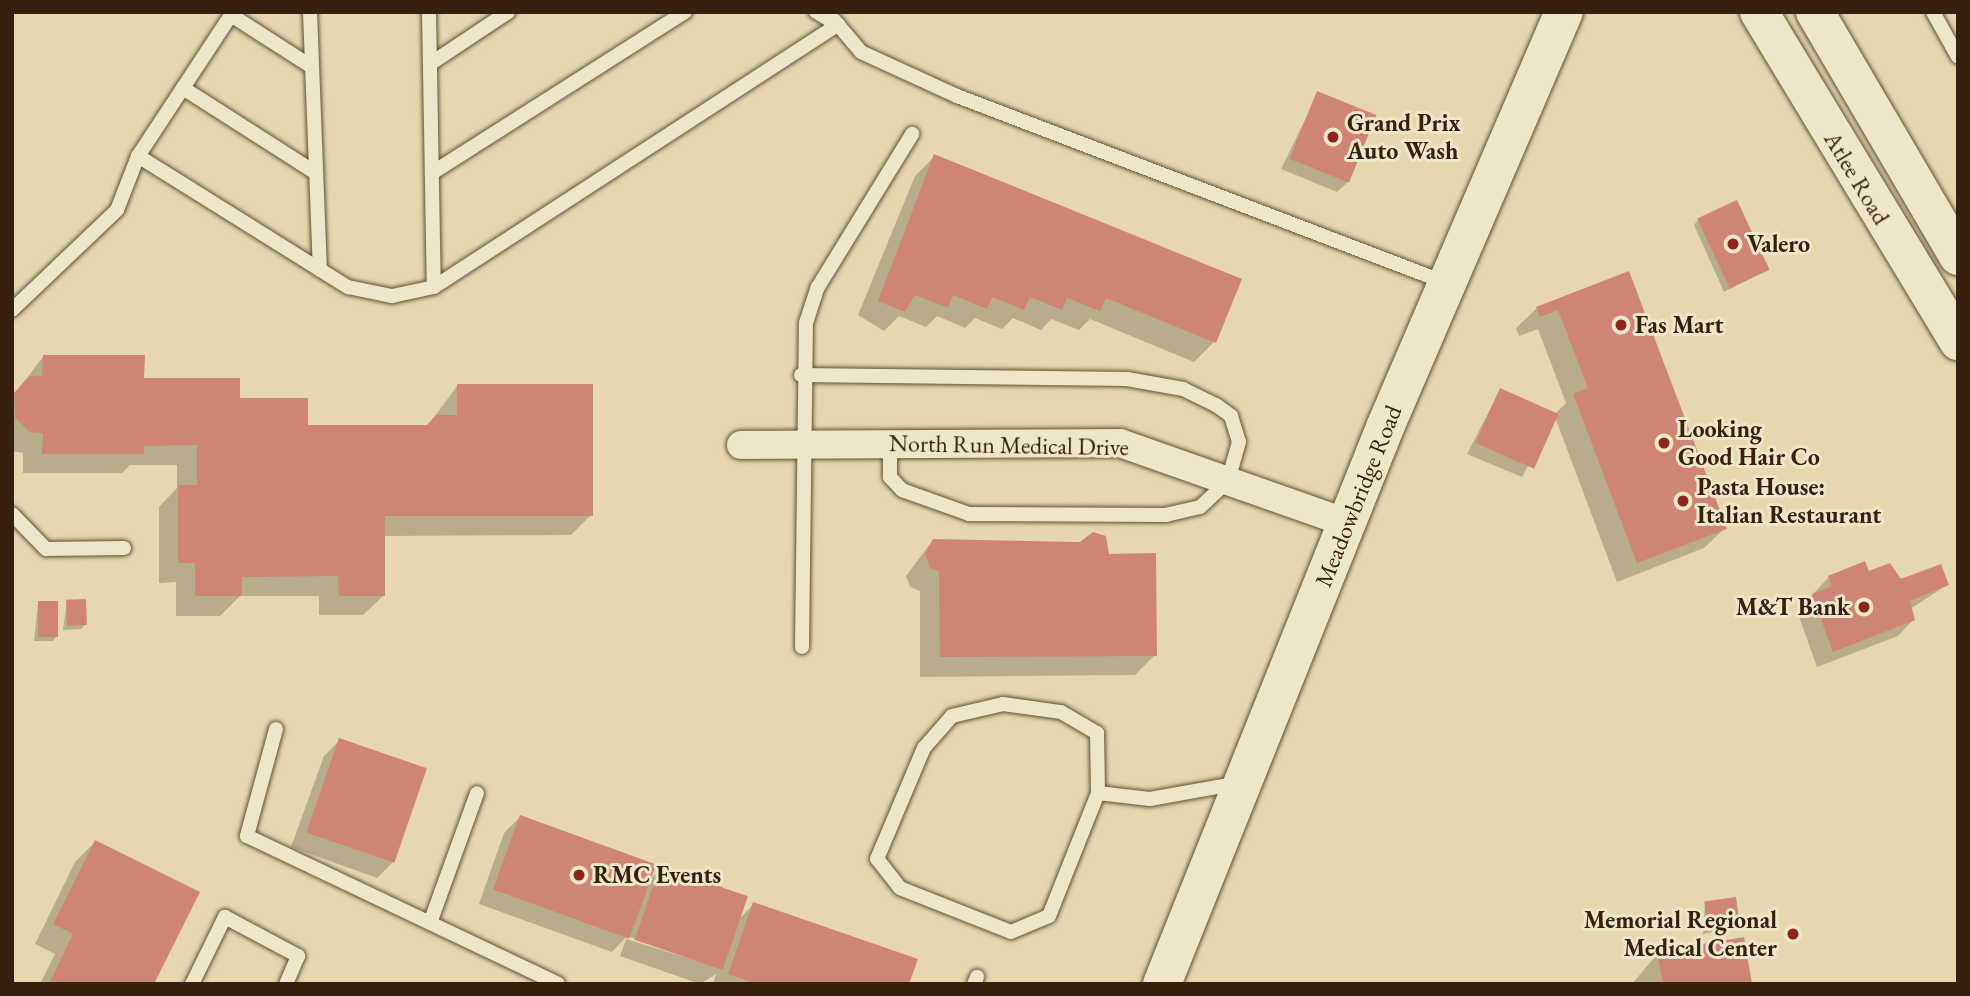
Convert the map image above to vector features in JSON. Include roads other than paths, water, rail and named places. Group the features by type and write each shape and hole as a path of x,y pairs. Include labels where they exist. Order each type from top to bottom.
{"main road":[{"name":"Meadowbridge Road","path":"1162,984 1446,283 1564,12"},
{"name":"Atlee Road","path":"1759,12 1958,341"},
{"name":"Atlee Road","path":"1815,12 1958,256"}],"street":[{"name":"North Run Medical Drive","path":"741,445 1120,443 1347,523"}],"lane":[{"path":"310,12 320,270"},
{"path":"429,12 434,287"},
{"path":"430,64 508,12"},
{"path":"432,173 685,12"},
{"path":"816,12 834,19 862,52 957,96 1446,283"},
{"path":"1933,12 1958,57"},
{"path":"12,310 117,210 138,156 232,13 312,67"},
{"path":"138,156 348,287 392,296 434,287 834,19"},
{"path":"183,88 316,173"},
{"path":"802,647 801,375 806,323 818,287 912,134"},
{"path":"801,375 1127,379 1182,389 1216,405 1238,428 1228,481 1200,507 1166,515 969,514 902,490 890,477 890,444"},
{"path":"12,514 46,549 124,548"},
{"path":"1003,704 1061,712 1097,733 1098,793 1049,916 1011,932 900,888 877,859 924,748 952,716 1003,704"},
{"path":"276,729 247,835 558,984"},
{"path":"1098,793 1150,799 1244,782"},
{"path":"430,923 477,793"},
{"path":"192,984 225,918 298,956 286,984"}],"place":[{"name":"Grand Prix Auto Wash","path":"1333,137"},
{"name":"Valero","path":"1733,244"},
{"name":"Fas Mart","path":"1621,325"},
{"name":"Looking Good Hair Co","path":"1664,443"},
{"name":"Pasta House: Italian Restaurant","path":"1683,501"},
{"name":"M&T Bank","path":"1864,607"},
{"name":"RMC Events","path":"579,875"},
{"name":"Memorial Regional Medical Center","path":"1793,934"}]}
